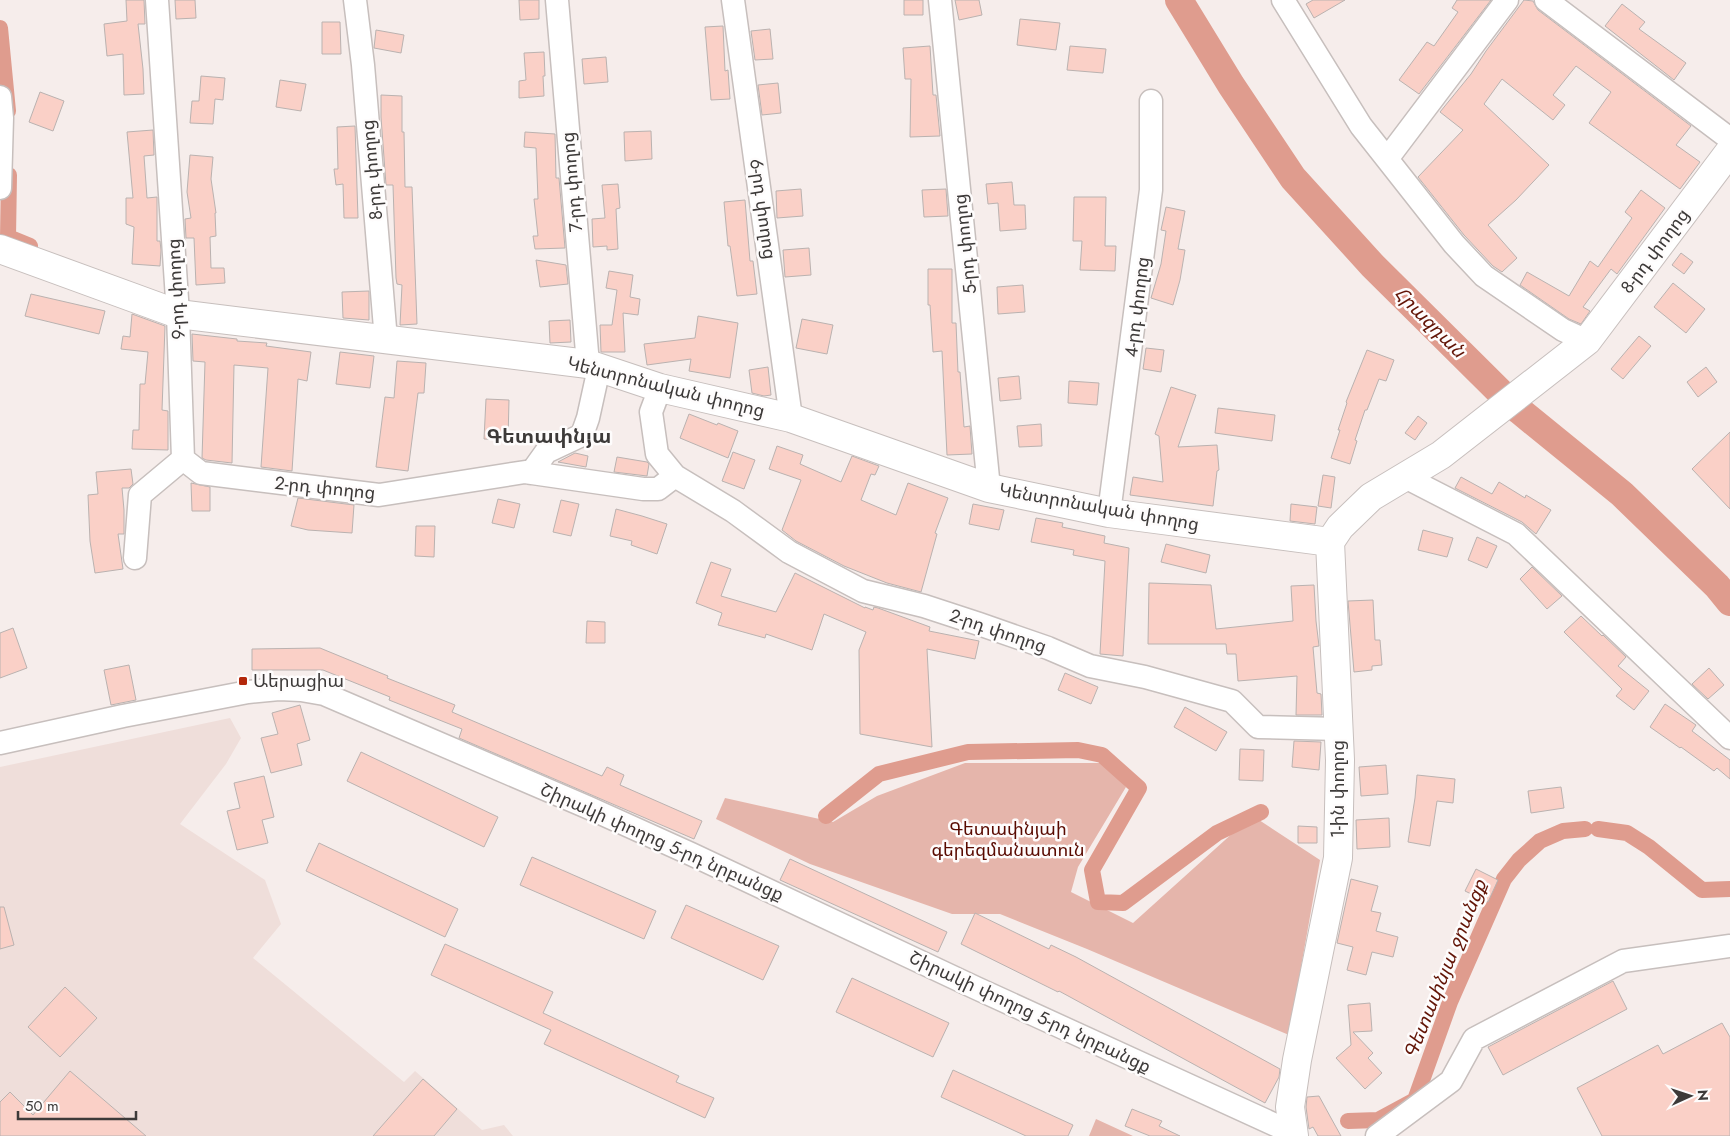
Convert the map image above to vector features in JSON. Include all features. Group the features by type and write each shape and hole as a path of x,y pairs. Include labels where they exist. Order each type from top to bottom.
{"main road":[{"name":"8-րդ փողոց","path":"1405,477 1441,455 1582,345 1730,149"},
{"name":"Կենտրոնական փողոց","path":"0,249 178,314 594,366 660,388 792,418 990,488 1109,512 1330,542"},
{"path":"1330,542 1340,527 1371,497 1405,477"},
{"name":"1-ին փողոց","path":"1294,1134 1290,1106 1297,1060 1338,858 1340,760 1330,542"}],"street":[{"name":"9-րդ փողոց","path":"157,0 178,314 183,459"},
{"name":"8-րդ փողոց","path":"355,0 386,340"},
{"name":"7-րդ փողոց","path":"557,0 594,366"},
{"name":"6-րդ փողոց","path":"733,0 792,418"},
{"name":"5-րդ փողոց","path":"940,0 990,488"},
{"path":"1283,0 1361,126 1454,244 1484,276 1582,345"},
{"path":"1387,159 1508,0"},
{"path":"1546,0 1730,149"},
{"path":"0,97 2,118 0,188"},
{"name":"4-րդ փողոց","path":"1109,512 1152,190 1151,100"},
{"path":"531,473 546,452 582,435 588,418 594,366"},
{"name":"2-րդ փողոց","path":"660,388 651,412 657,454 675,476 733,511 789,552 863,591 924,606 979,624 1048,648 1090,666 1145,677 1232,701 1258,727 1338,730"},
{"path":"135,558 140,496 183,459"},
{"name":"2-րդ փողոց","path":"183,459 200,473 379,495 525,472 643,489 658,489 675,476"},
{"path":"1405,477 1516,534 1730,738"},
{"name":"Շիրակի փողոց 5-րդ նրբանցք","path":"0,743 123,716 248,692 280,689 324,694 639,830 1294,1134"},
{"path":"1377,1136 1451,1081 1474,1039 1623,961 1730,946"}],"shaded area":[{"path":"230,718 241,738 226,764 180,824 265,880 281,924 253,958 404,1082 415,1071 482,1130 504,1125 513,1136 0,1136 0,767"}],"green space":[{"name":"Գետափնյաի գերեզմանատուն","path":"965,763 1106,763 1126,787 1078,867 1071,892 1133,923 1245,822 1256,818 1320,860 1289,1035 1000,914 952,914 810,864 716,819 725,798 833,822 877,796"},
{"path":"1096,1119 1133,1136 1089,1136"}],"building":[{"path":"126,0 144,0 145,24 138,24 144,94 124,95 123,54 107,56 104,24 127,21"},
{"path":"175,0 195,0 196,18 176,19"},
{"path":"519,0 539,0 539,19 520,20"},
{"path":"904,0 923,0 923,15 904,15"},
{"path":"955,0 979,0 982,15 959,20"},
{"path":"1313,0 1345,0 1314,18 1306,4"},
{"path":"1457,0 1491,0 1419,94 1399,80 1427,42 1434,46 1458,12 1452,8"},
{"path":"1524,0 1533,1 1538,10 1691,126 1676,145 1700,162 1680,189 1589,123 1611,92 1576,66 1553,95 1565,105 1553,120 1502,79 1484,104 1549,165 1516,200 1488,225 1517,258 1502,272 1493,266 1464,235 1418,177 1463,130 1440,112 1471,74"},
{"path":"1622,4 1645,22 1639,29 1686,63 1674,80 1605,26"},
{"path":"1020,19 1060,23 1056,50 1017,45"},
{"path":"322,22 340,22 341,54 322,54"},
{"path":"723,26 725,71 728,70 730,99 711,100 705,27"},
{"path":"770,29 773,59 755,60 751,31"},
{"path":"376,30 404,35 401,53 374,48"},
{"path":"930,46 933,95 936,95 940,136 910,137 911,79 905,79 903,48"},
{"path":"1070,46 1106,49 1103,73 1067,70"},
{"path":"544,52 544,96 519,98 519,81 526,80 524,53"},
{"path":"606,57 608,82 584,84 582,59"},
{"path":"201,76 225,78 223,100 215,99 213,124 190,123 192,101 199,101"},
{"path":"280,80 306,84 301,111 276,107"},
{"path":"778,83 781,113 762,115 758,85"},
{"path":"40,92 64,101 53,131 29,122"},
{"path":"381,95 402,96 405,187 412,187 417,324 400,325 402,285 397,284 396,278 393,185 386,185"},
{"path":"355,126 358,218 344,218 343,184 336,185 334,169 338,169 337,127"},
{"path":"153,130 154,155 144,156 147,198 157,197 157,241 160,241 160,266 132,264 134,227 126,224 126,198 133,198 127,132"},
{"path":"651,131 652,159 625,161 624,132"},
{"path":"525,132 555,134 556,178 559,178 565,248 535,249 533,236 538,236 534,199 538,199 536,148 524,147"},
{"path":"190,155 213,157 211,179 216,213 216,236 210,237 211,268 224,268 225,283 196,285 194,238 186,238 185,219 191,218 187,192"},
{"path":"1012,182 1014,205 1025,205 1026,229 1000,231 998,203 988,204 986,184"},
{"path":"618,184 620,208 616,209 618,249 607,250 607,246 593,247 592,219 605,218 602,185"},
{"path":"801,189 803,216 777,218 776,191"},
{"path":"946,189 948,216 924,217 922,190"},
{"path":"1641,190 1665,208 1617,274 1611,269 1583,307 1590,311 1581,324 1569,319 1520,285 1527,272 1569,296 1590,261 1598,267 1632,218 1625,212"},
{"path":"1074,197 1106,197 1105,246 1116,246 1115,271 1080,270 1082,241 1073,241"},
{"path":"745,200 750,261 753,261 757,294 737,296 730,246 728,246 724,202"},
{"path":"1166,207 1185,211 1178,249 1185,250 1180,280 1173,305 1151,298 1161,264 1166,231 1161,230"},
{"path":"809,248 811,275 785,277 783,250"},
{"path":"1681,253 1693,262 1684,274 1672,265"},
{"path":"536,260 566,265 568,284 540,287"},
{"path":"928,269 952,269 952,323 956,323 958,372 960,372 964,427 970,426 972,454 947,455 942,351 933,352 930,305 928,305"},
{"path":"609,271 633,275 630,297 640,299 638,315 623,313 625,352 601,352 600,325 612,325 617,290 606,288"},
{"path":"1673,283 1705,309 1686,333 1654,307"},
{"path":"1023,285 1025,312 998,314 997,287"},
{"path":"369,291 369,320 343,318 342,292"},
{"path":"31,294 105,311 99,334 25,316"},
{"path":"132,314 165,326 162,410 168,411 168,450 132,449 133,430 139,430 140,384 145,384 148,352 121,349 123,336 130,337"},
{"path":"698,316 738,323 730,378 689,371 691,359 647,365 644,344 695,338"},
{"path":"802,319 833,325 827,354 796,348"},
{"path":"570,320 571,342 550,343 549,321"},
{"path":"192,334 237,339 237,341 267,343 266,346 311,352 307,381 298,379 292,471 261,467 268,368 234,365 232,463 202,458 205,362 193,361"},
{"path":"1639,336 1651,346 1623,379 1611,369"},
{"path":"1146,348 1164,350 1161,372 1143,369"},
{"path":"1367,350 1394,360 1386,381 1379,379 1367,410 1365,410 1355,440 1357,441 1350,464 1331,458 1346,402"},
{"path":"340,352 374,356 370,388 336,384"},
{"path":"397,361 426,363 424,393 418,393 408,471 376,467 385,397 394,398"},
{"path":"768,367 771,395 764,396 752,393 749,370"},
{"path":"1706,367 1717,382 1698,397 1687,382"},
{"path":"1019,376 1021,399 1000,401 998,378"},
{"path":"1069,381 1099,383 1097,405 1068,403"},
{"path":"1171,387 1196,395 1178,447 1217,445 1219,470 1217,471 1213,506 1130,495 1133,477 1163,482 1159,436 1155,434"},
{"path":"486,399 509,400 508,440 484,439"},
{"path":"1218,408 1275,415 1272,441 1215,433"},
{"path":"689,414 738,431 728,458 680,438"},
{"path":"1418,416 1427,423 1415,440 1405,433"},
{"path":"1041,424 1042,446 1019,447 1017,426"},
{"path":"1730,432 1730,509 1692,469"},
{"path":"777,446 803,455 800,464 841,482 852,456 879,466 875,475 871,474 861,500 896,515 908,483 948,498 935,533 937,534 921,592 887,583 844,566 796,541 782,530 801,480 769,469"},
{"path":"733,452 755,460 744,489 722,481"},
{"path":"575,453 588,456 586,467 558,462"},
{"path":"617,457 647,462 649,464 647,476 614,472"},
{"path":"131,469 133,484 129,488 122,488 124,534 118,534 123,569 95,573 90,541 88,495 98,494 96,472"},
{"path":"1323,475 1335,477 1331,508 1318,506"},
{"path":"1461,477 1492,494 1499,482 1525,498 1526,495 1551,510 1536,534 1522,522 1455,488"},
{"path":"191,483 210,487 210,511 192,511"},
{"path":"298,498 354,505 352,533 308,530 291,526"},
{"path":"498,499 520,504 514,528 492,523"},
{"path":"561,500 579,504 571,536 553,532"},
{"path":"973,504 1004,510 999,530 969,524"},
{"path":"1291,504 1317,507 1315,524 1290,521"},
{"path":"616,509 667,524 657,554 631,545 632,541 610,536"},
{"path":"1036,518 1063,523 1062,527 1105,536 1104,543 1129,548 1123,656 1100,654 1105,561 1073,555 1074,550 1031,542"},
{"path":"416,526 435,526 434,557 415,556"},
{"path":"1423,530 1453,538 1447,557 1418,550"},
{"path":"1477,537 1497,546 1487,568 1468,560"},
{"path":"1166,544 1210,555 1206,573 1161,562"},
{"path":"711,562 731,569 721,596 776,612 795,573 865,608 873,610 874,607 878,608 930,627 929,631 979,641 975,659 927,649 932,747 860,734 859,650 866,632 824,614 812,650 766,634 765,638 718,625 722,613 696,603"},
{"path":"1532,567 1562,596 1547,609 1520,579"},
{"path":"1149,583 1211,585 1216,629 1293,621 1291,586 1314,585 1319,646 1313,647 1317,693 1321,694 1322,715 1296,715 1297,676 1238,681 1236,654 1227,654 1226,644 1148,644"},
{"path":"1373,600 1375,640 1380,640 1382,665 1372,666 1372,670 1354,672 1348,601"},
{"path":"1581,616 1626,657 1618,666 1649,691 1634,710 1616,696 1622,689 1564,632"},
{"path":"587,621 605,622 605,643 586,643"},
{"path":"13,628 27,668 0,678 0,633"},
{"path":"320,648 388,676 387,678 455,705 452,712 602,776 607,767 624,775 620,785 702,821 694,839 459,738 462,729 389,700 390,697 323,670 252,670 252,649"},
{"path":"129,665 136,700 111,705 104,670"},
{"path":"1709,668 1724,685 1708,699 1692,684"},
{"path":"1065,673 1098,687 1091,704 1058,690"},
{"path":"1665,704 1696,725 1692,731 1730,760 1730,779 1717,768 1714,771 1650,727"},
{"path":"300,705 310,740 297,744 302,765 271,773 261,738 278,734 272,713"},
{"path":"1185,707 1227,732 1216,751 1174,727"},
{"path":"1294,741 1321,742 1319,770 1292,767"},
{"path":"1240,749 1264,750 1263,781 1239,780"},
{"path":"361,752 498,817 484,847 347,781"},
{"path":"1386,765 1388,794 1361,796 1359,767"},
{"path":"1417,775 1455,779 1453,803 1437,801 1430,846 1408,842"},
{"path":"264,776 274,817 262,820 268,843 237,850 227,811 240,808 234,783"},
{"path":"1561,787 1564,808 1531,813 1528,791"},
{"path":"1389,818 1390,847 1357,849 1356,820"},
{"path":"1298,826 1317,827 1317,843 1298,843"},
{"path":"319,843 458,909 445,937 306,871"},
{"path":"532,857 656,911 644,939 520,885"},
{"path":"790,859 947,932 938,952 780,880"},
{"path":"1476,869 1498,880 1488,902 1465,891"},
{"path":"1351,879 1378,886 1371,911 1381,913 1376,931 1398,937 1393,957 1372,952 1366,975 1347,970 1353,947 1337,943"},
{"path":"686,905 779,946 763,980 671,938"},
{"path":"0,907 4,907 14,945 0,949"},
{"path":"975,913 1049,949 1051,945 1076,957 1280,1069 1279,1077 1265,1103 1059,991 961,944"},
{"path":"445,944 553,992 543,1013 679,1076 676,1082 714,1098 705,1118 544,1044 551,1030 431,975"},
{"path":"852,978 949,1023 933,1057 836,1012"},
{"path":"1613,981 1627,1009 1503,1075 1488,1047"},
{"path":"65,987 97,1018 60,1057 28,1027"},
{"path":"1370,1003 1372,1031 1353,1032 1373,1053 1368,1058 1382,1073 1365,1089 1336,1058 1351,1045 1348,1005"},
{"path":"1722,1023 1730,1037 1730,1136 1602,1136 1577,1088 1658,1045 1663,1054"},
{"path":"953,1070 1073,1125 1068,1136 1026,1136 941,1097"},
{"path":"70,1071 146,1136 0,1136 0,1102 10,1092 33,1115"},
{"path":"423,1079 457,1109 434,1136 373,1136"},
{"path":"1319,1096 1341,1136 1318,1136 1313,1127 1309,1129 1306,1107 1307,1097"},
{"path":"1132,1109 1162,1121 1159,1126 1180,1136 1150,1136 1125,1126"}],"waterway":[{"name":"Հրազդան","path":"1179,0 1231,85 1293,178 1373,266 1520,411 1622,494 1717,586 1730,602"},
{"path":"0,28 8,111"},
{"path":"9,175 8,237 30,246"},
{"name":"Գետափնյա ջրանցք","path":"826,816 879,774 968,752 1078,750 1102,755 1139,788 1092,870 1098,902 1123,903 1217,833 1261,812"},
{"name":"Գետափնյա ջրանցք","path":"1348,1121 1378,1120 1415,1100 1450,1002 1504,879 1519,860 1540,841 1563,831 1585,829"},
{"name":"Գետափնյա ջրանցք","path":"1598,829 1627,833 1649,847 1702,890 1730,889"}],"place":[{"name":"Աերացիա","path":"243,681"}],"district":[{"name":"Գետափնյա","path":"549,436"}]}
